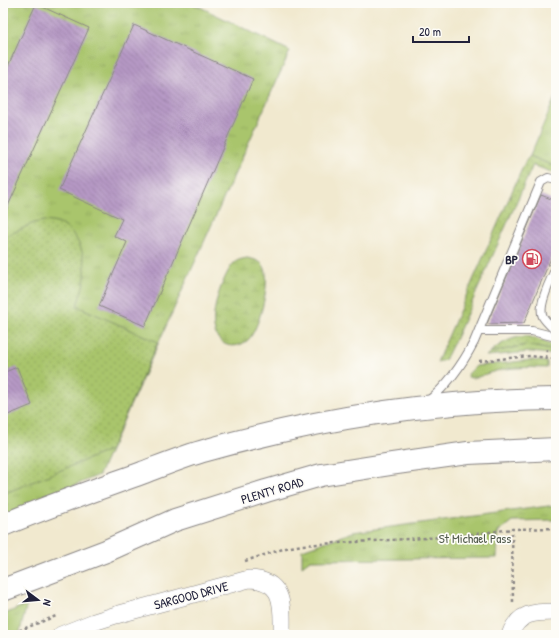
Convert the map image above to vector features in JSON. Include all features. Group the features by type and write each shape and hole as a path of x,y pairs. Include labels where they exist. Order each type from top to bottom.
{"highway":[{"path":"3,525 57,503 206,450 273,432 346,417 421,407 485,401 556,399"},
{"name":"PLENTY ROAD","path":"3,590 106,551 175,520 266,491 321,476 468,453 556,449"}],"street":[{"name":"SARGOOD DRIVE","path":"62,635 116,615 249,579 265,582 275,588 279,594 282,615 282,635"},
{"path":"510,635 512,628 518,620 525,615 539,612 556,612"}],"lane":[{"path":"421,407 444,387 463,363 479,331 539,185 548,178 556,180"},
{"path":"556,268 541,308 543,317 556,331"},
{"path":"479,331 532,331 556,337"}],"path":[{"path":"463,363 530,356 556,360"},
{"path":"242,562 286,548 302,545 461,536 512,529 556,528"},
{"path":"512,529 513,604 518,620"}],"green space":[{"path":"3,3 192,3 290,51 99,475 3,516"},
{"path":"556,95 556,167 530,156"},
{"path":"530,156 556,167 556,174 533,165 457,336 445,360 437,362 525,162"},
{"path":"44,221 62,225 76,238 82,250 85,264 85,275 84,284 77,306 158,342 110,450 3,494 3,269 6,263 4,237 34,223"},
{"path":"247,258 260,262 263,265 266,271 266,291 256,326 248,340 239,345 226,345 217,336 214,327 216,304 223,281 228,271 234,263"},
{"path":"526,336 549,344 556,348 556,351 526,345 489,353 506,342 515,338"},
{"path":"526,345 556,351 556,355 531,352 486,356 489,353"},
{"path":"532,360 547,362 547,368 510,369 496,371 475,378 468,377 468,374 476,366"},
{"name":"St Michael Pass","path":"556,505 556,520 512,521 498,532 497,558 310,560 302,566 302,550 353,532"},
{"path":"27,604 19,635 3,635 3,615"}],"building":[{"path":"36,4 89,28 3,217 3,77"},
{"path":"134,25 253,79 145,326 99,306 127,242 114,236 122,219 59,190"},
{"path":"541,195 556,201 556,246 524,323 487,324"},
{"path":"17,367 32,405 3,417 3,373"}],"place":[{"name":"BP","path":"532,259"}]}
